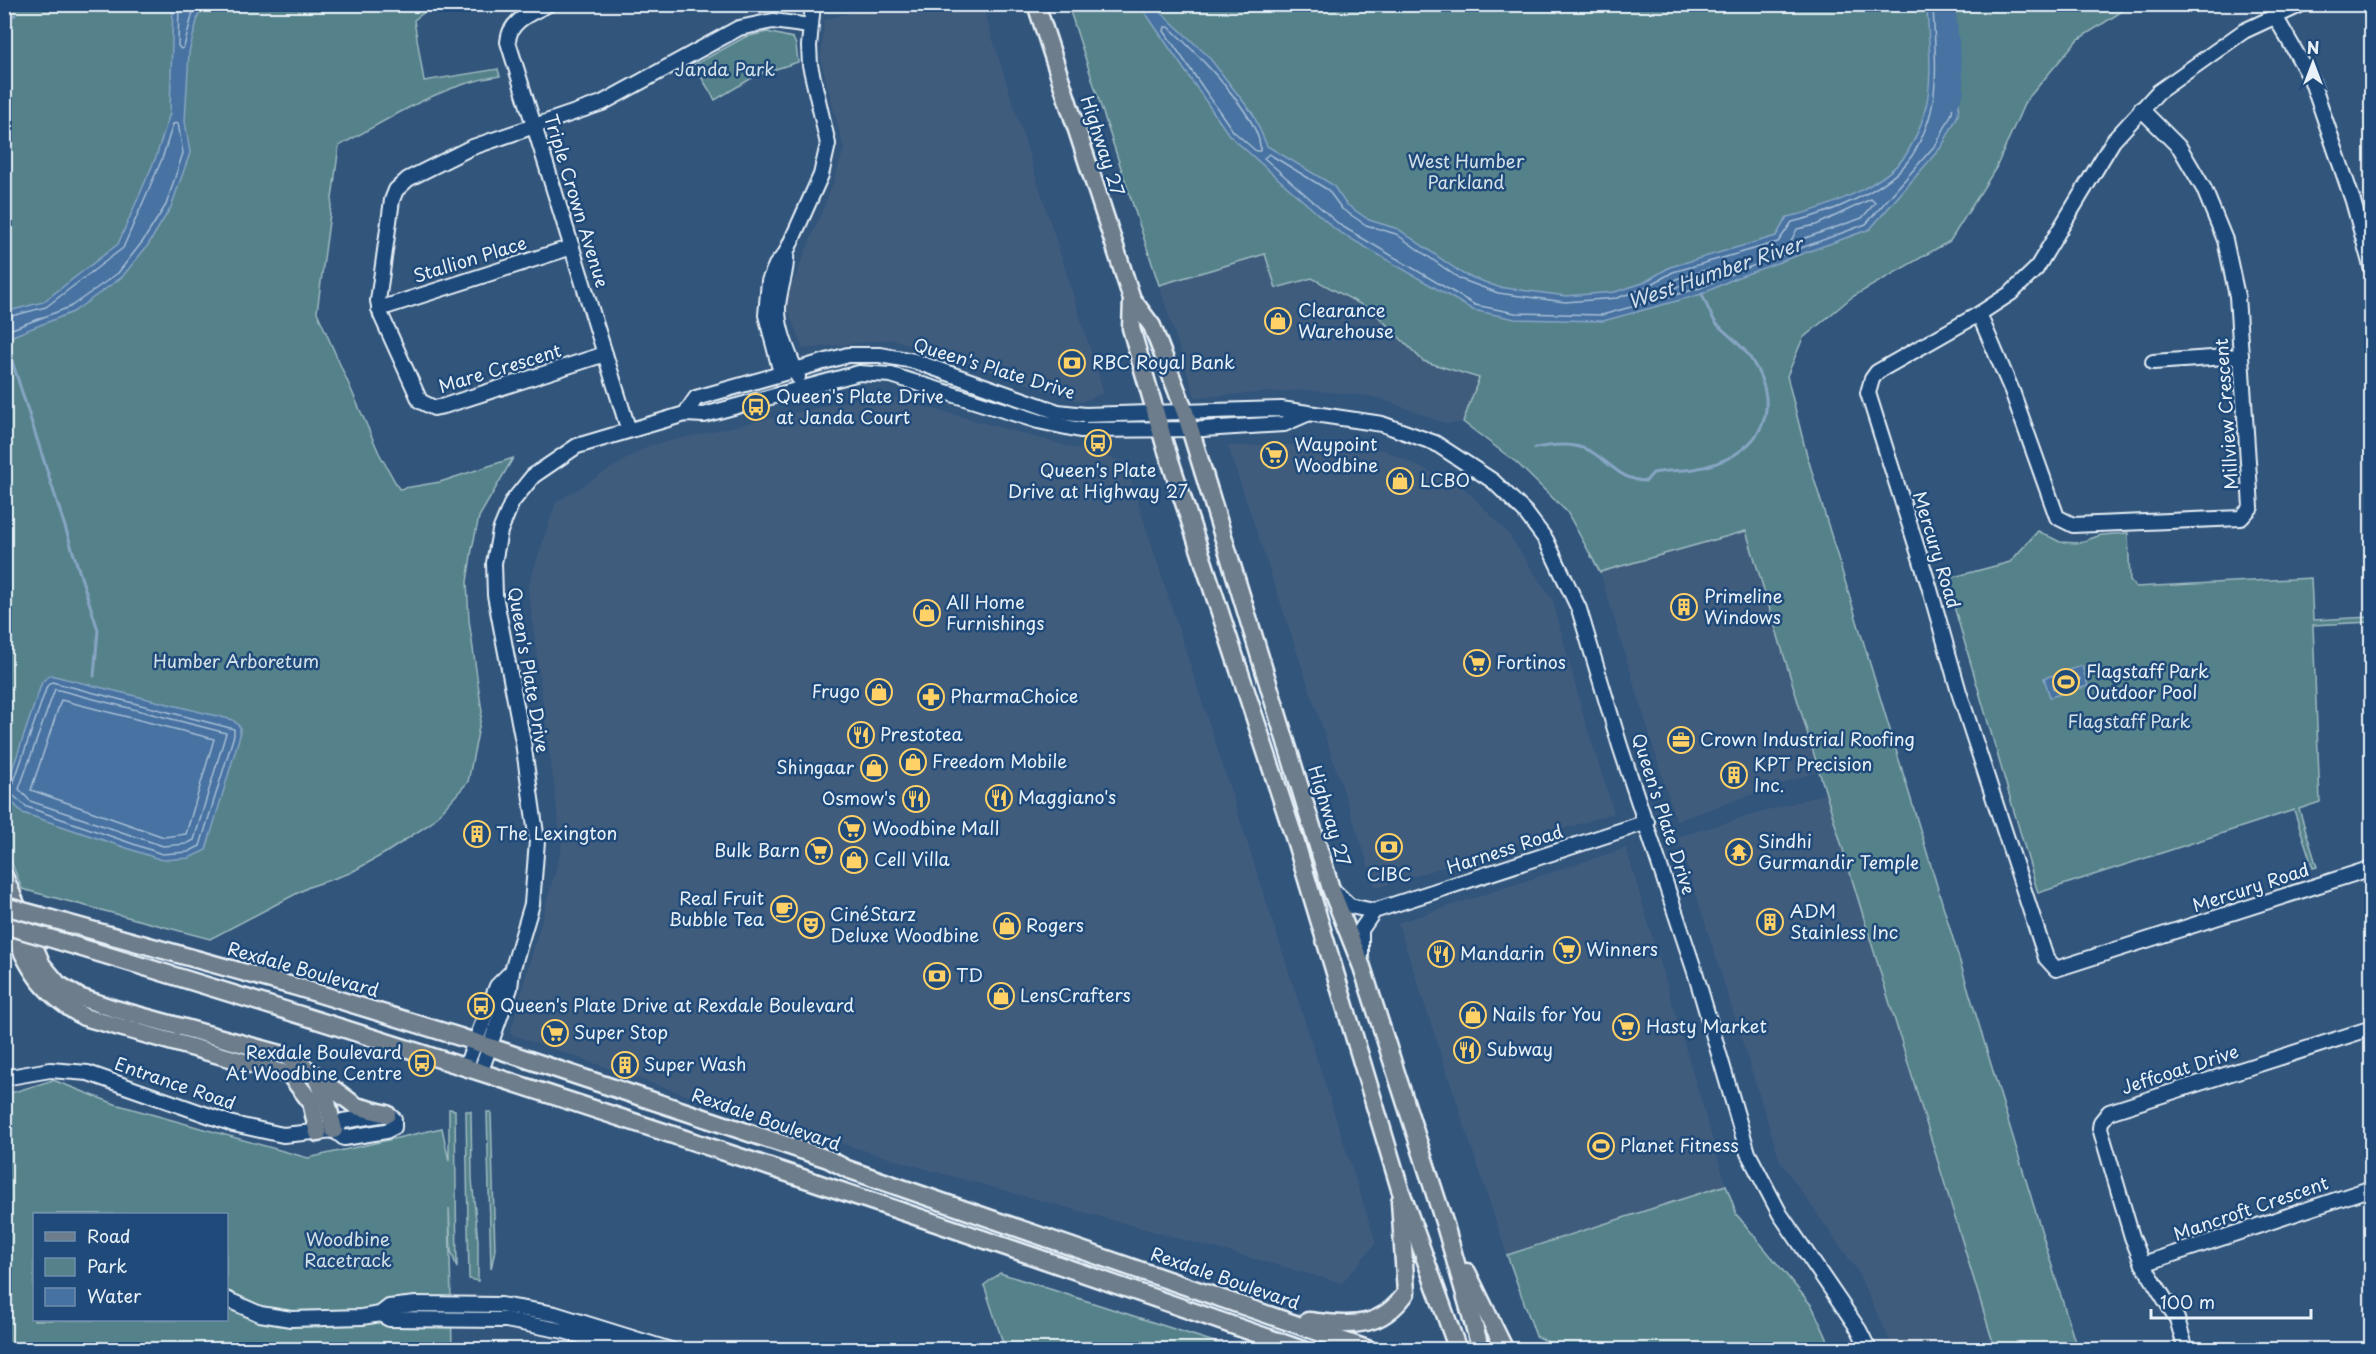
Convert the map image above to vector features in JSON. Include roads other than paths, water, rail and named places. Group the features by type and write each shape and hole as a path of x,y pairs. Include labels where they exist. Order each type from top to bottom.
{"main road":[{"name":"Highway 27","path":"1036,4 1132,299 1152,326 1187,420 1331,889 1362,967 1445,1225 1481,1350"},
{"name":"Highway 27","path":"1132,299 1131,328 1158,421 1296,843 1400,1189 1458,1350"},
{"path":"4,876 42,965 58,984 79,997 115,1009 284,1055 357,1106 387,1114"},
{"name":"Rexdale Boulevard","path":"4,906 300,988 482,1045 828,1159 848,1169 1370,1350"},
{"path":"4,911 29,966 44,988 62,1004 84,1017 290,1075 311,1102 326,1132"},
{"path":"4,925 291,1010 473,1068 1035,1255 1303,1350"},
{"path":"291,1010 298,1000 300,988"},
{"path":"316,1077 327,1102 326,1132"},
{"path":"1281,1319 1340,1324 1368,1323 1394,1309 1406,1293 1400,1189"},
{"path":"1445,1225 1505,1350"}],"street":[{"name":"Triple Crown Avenue","path":"549,4 519,20 511,29 508,38 628,428"},
{"path":"801,388 788,371 779,322 779,297 787,266 786,253 821,175 827,153 827,129 810,65 810,26 813,4"},
{"name":"Mercury Road","path":"2302,4 2275,16 2215,52 2158,92 2113,141 2036,269 2011,292 1979,314 1877,372 1872,379 1868,393 1929,586 1959,692 2046,958 2056,969 2372,868"},
{"path":"2275,16 2311,79 2352,201 2372,270"},
{"name":"Mare Crescent","path":"606,354 434,408 420,401 379,309 378,292 392,200 402,183 482,142 602,104 739,28 765,22 810,26"},
{"name":"Millview Crescent","path":"1979,314 2013,391 2057,517 2073,525 2241,518 2251,507 2237,296 2225,240 2204,189 2180,148 2141,109"},
{"name":"Stallion Place","path":"379,309 572,247"},
{"name":"Queen's Plate Drive","path":"685,414 696,398 848,355 880,355 914,361 1058,412 1158,421"},
{"path":"2153,362 2241,356"},
{"name":"Queen's Plate Drive","path":"473,1068 510,988 512,971 534,895 537,841 523,742 495,596 494,563 500,531 512,502 533,476 577,446 628,428 685,414 704,415 859,373 891,375 1038,421 1080,430 1187,420 1284,424 1306,414 1382,424 1435,443 1493,481 1525,512 1546,540 1579,609 1620,746 1695,972 1748,1154 1780,1214 1859,1330 1869,1350"},
{"path":"969,399 974,383"},
{"name":"Harness Road","path":"1374,911 1647,822"},
{"path":"1331,889 1350,906 1374,911 1361,930 1362,967"},
{"name":"Jeffcoat Drive","path":"2186,1350 2177,1319 2143,1264 2132,1237 2100,1128 2101,1122 2109,1112 2372,1028"},
{"name":"Entrance Road","path":"4,1078 50,1070 88,1073 233,1124 283,1135 326,1132 344,1138 386,1131 395,1123 387,1114"},
{"name":"Mancroft Crescent","path":"2143,1264 2372,1188"},
{"path":"228,1300 274,1318 339,1318 380,1314 389,1307 416,1304 500,1305 555,1314 671,1350"},
{"path":"380,1314 389,1319 506,1320 564,1330 627,1350"}],"water":[{"path":"173,5 201,5 189,52 185,121 190,153 171,207 148,245 122,277 73,312 5,339 5,312 43,302 118,244 156,157 170,113"},
{"path":"1140,5 1153,5 1208,56 1253,114 1267,146 1333,185 1346,204 1369,220 1398,229 1463,274 1498,287 1566,296 1615,292 1643,283 1670,267 1776,236 1787,217 1817,209 1870,185 1898,164 1907,153 1922,121 1928,98 1930,71 1927,5 1950,5 1947,46 1950,65 1961,83 1958,115 1942,146 1870,229 1733,279 1702,294 1603,321 1515,319 1473,310 1336,230 1229,135"},
{"name":"Flagstaff Park Outdoor Pool","path":"2082,666 2088,686 2050,697 2044,678"},
{"path":"50,675 233,720 240,727 240,735 206,850 189,858 162,860 23,813 5,795 42,682"}],"waterway":[{"name":"West Humber River","path":"1945,4 1954,90 1951,98"},
{"path":"4,18 15,15"},
{"path":"1535,448 1577,446 1597,455 1630,478 1646,481 1653,473 1694,469 1715,463 1734,455 1748,444 1759,431 1765,416 1766,399 1761,380 1748,354 1716,323 1702,294"},
{"path":"5,339 98,630 94,676"}],"place":[{"name":"Clearance Warehouse","path":"1278,321"},
{"name":"RBC Royal Bank","path":"1072,363"},
{"name":"Queen's Plate Drive at Janda Court","path":"756,407"},
{"name":"Queen's Plate Drive at Highway 27","path":"1098,443"},
{"name":"Waypoint Woodbine","path":"1274,455"},
{"name":"LCBO","path":"1400,481"},
{"name":"Primeline Windows","path":"1684,607"},
{"name":"All Home Furnishings","path":"927,613"},
{"name":"Fortinos","path":"1477,663"},
{"name":"Flagstaff Park Outdoor Pool","path":"2066,682"},
{"name":"Frugo","path":"879,692"},
{"name":"PharmaChoice","path":"931,697"},
{"name":"Prestotea","path":"861,735"},
{"name":"Crown Industrial Roofing","path":"1681,740"},
{"name":"Freedom Mobile","path":"913,762"},
{"name":"Shingaar","path":"874,768"},
{"name":"KPT Precision Inc.","path":"1734,775"},
{"name":"Maggiano's","path":"999,798"},
{"name":"Osmow's","path":"916,799"},
{"name":"Woodbine Mall","path":"852,829"},
{"name":"The Lexington","path":"477,834"},
{"name":"CIBC","path":"1389,847"},
{"name":"Bulk Barn","path":"819,851"},
{"name":"Sindhi Gurmandir Temple","path":"1739,852"},
{"name":"Cell Villa","path":"854,860"},
{"name":"Real Fruit Bubble Tea","path":"784,909"},
{"name":"ADM Stainless Inc","path":"1770,922"},
{"name":"CinéStarz Deluxe Woodbine","path":"811,925"},
{"name":"Rogers","path":"1007,926"},
{"name":"Winners","path":"1567,950"},
{"name":"Mandarin","path":"1441,954"},
{"name":"TD","path":"937,976"},
{"name":"LensCrafters","path":"1001,996"},
{"name":"Queen's Plate Drive at Rexdale Boulevard","path":"481,1006"},
{"name":"Nails for You","path":"1473,1015"},
{"name":"Hasty Market","path":"1626,1027"},
{"name":"Super Stop","path":"555,1033"},
{"name":"Subway","path":"1467,1050"},
{"name":"Rexdale Boulevard At Woodbine Centre","path":"422,1063"},
{"name":"Super Wash","path":"625,1065"},
{"name":"Planet Fitness","path":"1601,1146"}],"park label":[{"name":"Janda Park","path":"725,70"},
{"name":"West Humber Parkland","path":"1466,172"},
{"name":"Humber Arboretum","path":"236,662"},
{"name":"Flagstaff Park","path":"2129,722"},
{"name":"Woodbine Racetrack","path":"348,1250"}]}
